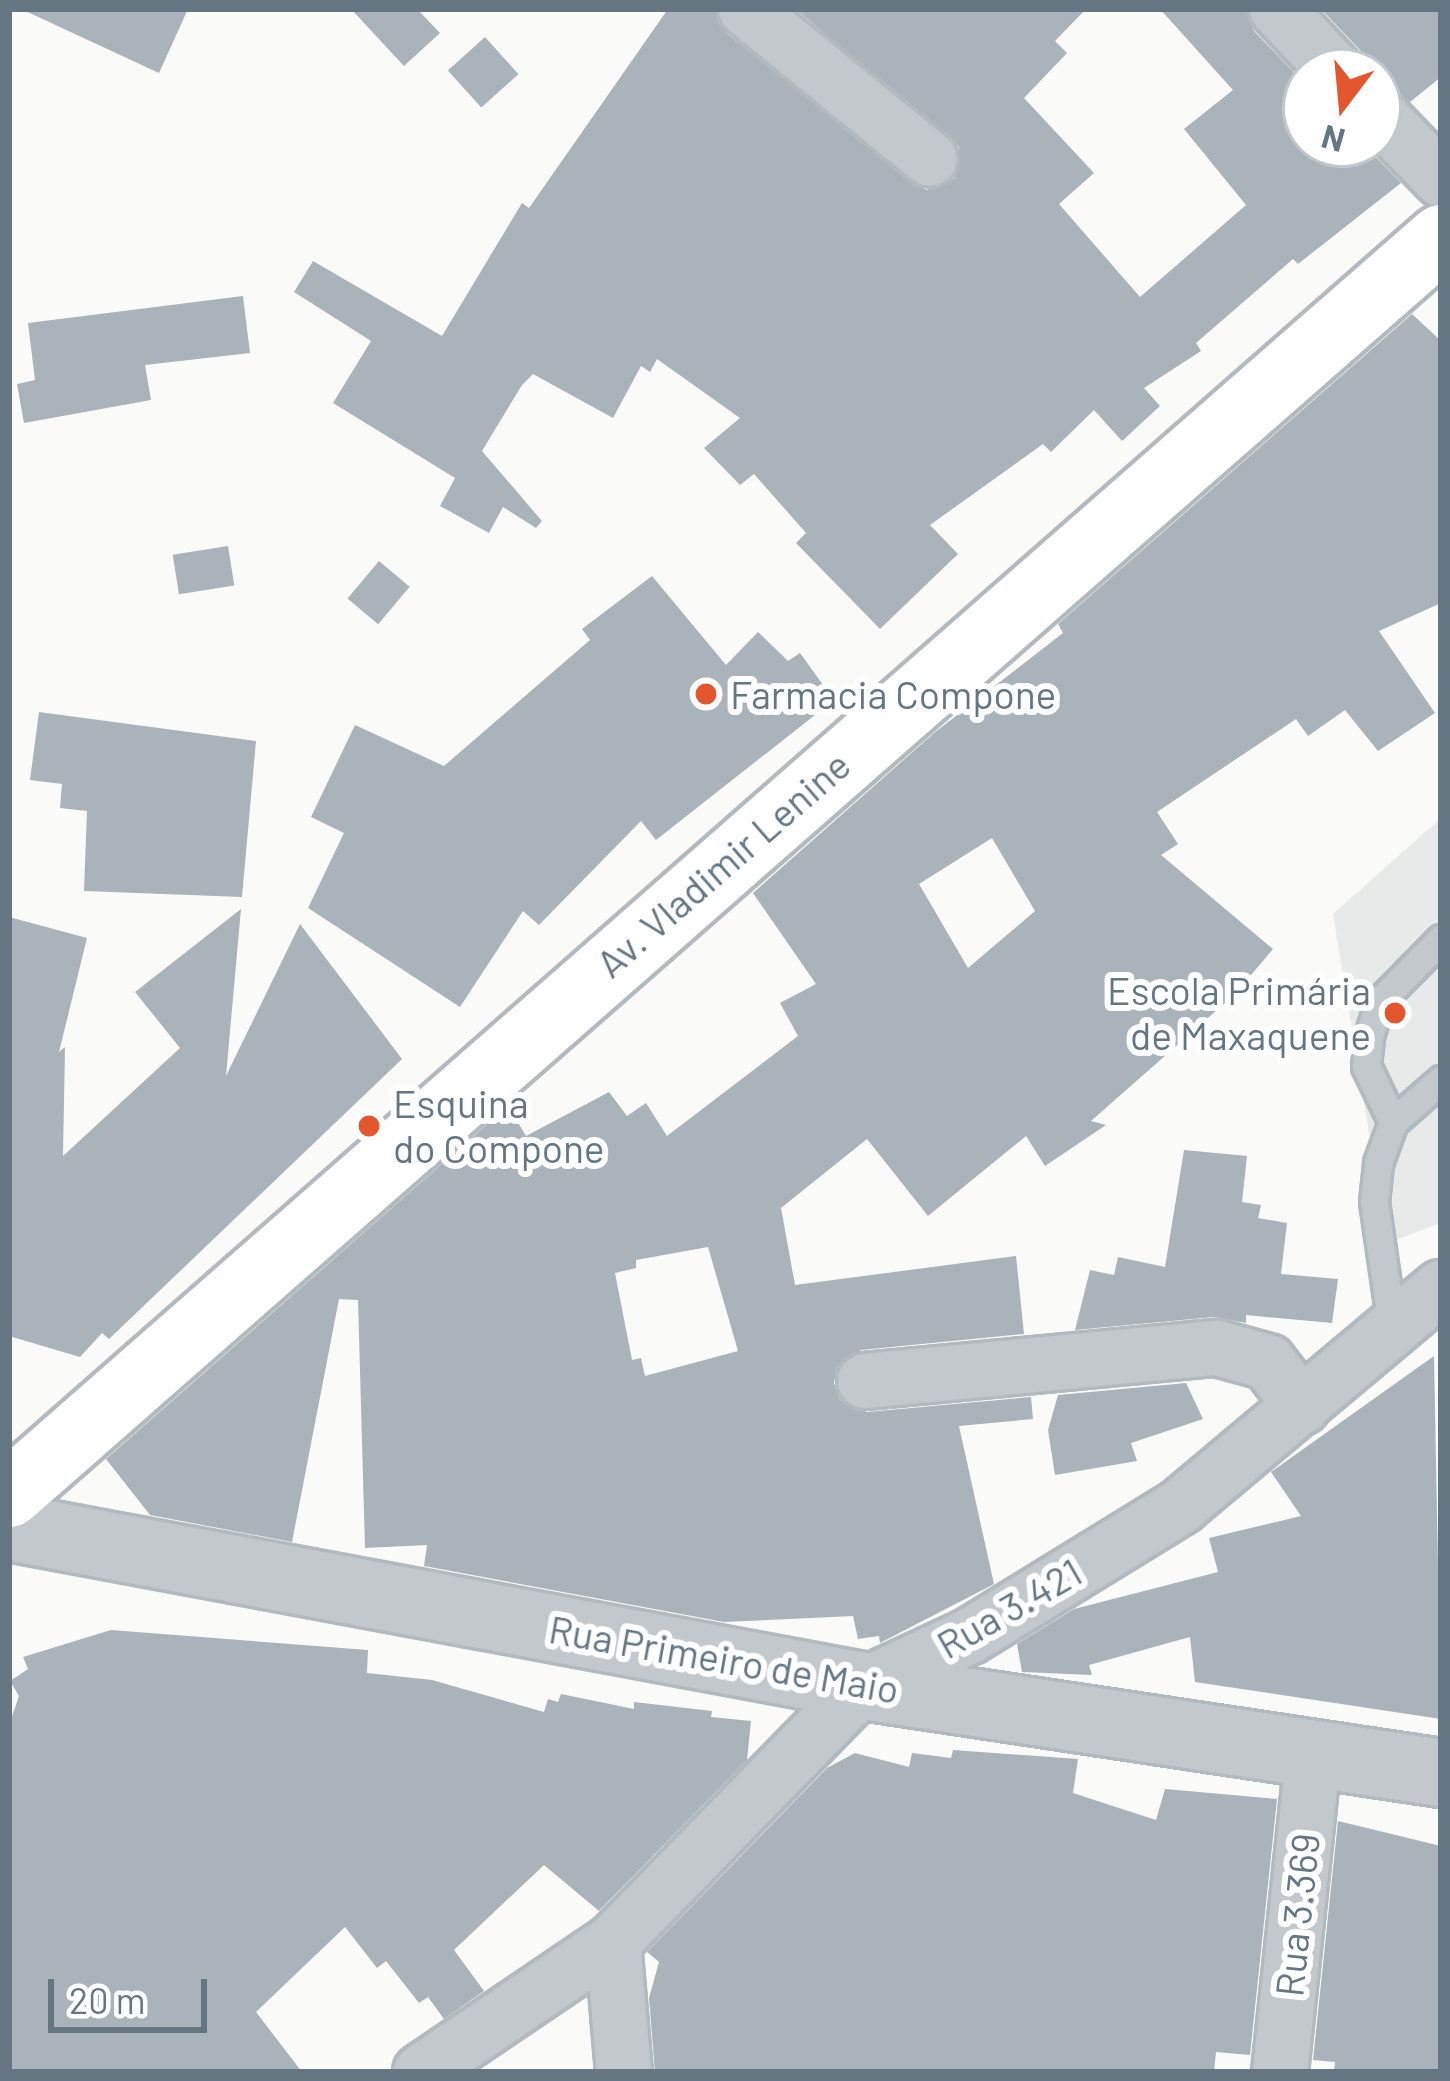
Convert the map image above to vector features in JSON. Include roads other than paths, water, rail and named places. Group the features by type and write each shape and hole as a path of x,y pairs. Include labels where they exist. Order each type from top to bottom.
{"main road":[{"name":"Av. Vladimir Lenine","path":"9,1494 1441,238"}],"street":[{"path":"746,9 929,159"},
{"path":"1277,9 1314,48"},
{"path":"1402,139 1441,179"},
{"name":"Rua 3.421","path":"421,2072 613,1942 863,1685 970,1636 1181,1506 1441,1288"},
{"path":"866,1382 1217,1348 1268,1362 1302,1406"},
{"name":"Rua Primeiro de Maio","path":"9,1527 863,1685 1313,1758 1441,1773"},
{"name":"Rua 3.369","path":"1280,2072 1313,1758"},
{"path":"613,1942 624,2072"}],"lane":[{"path":"1393,1121 1366,1066 1369,1036 1379,1000 1441,939"},
{"path":"1393,1332 1374,1202 1393,1121 1441,1080"}],"place":[{"name":"Farmacia Compone","path":"706,694"},
{"name":"Escola Primária de Maxaquene","path":"1395,1013"},
{"name":"Esquina do Compone","path":"369,1126"}]}
